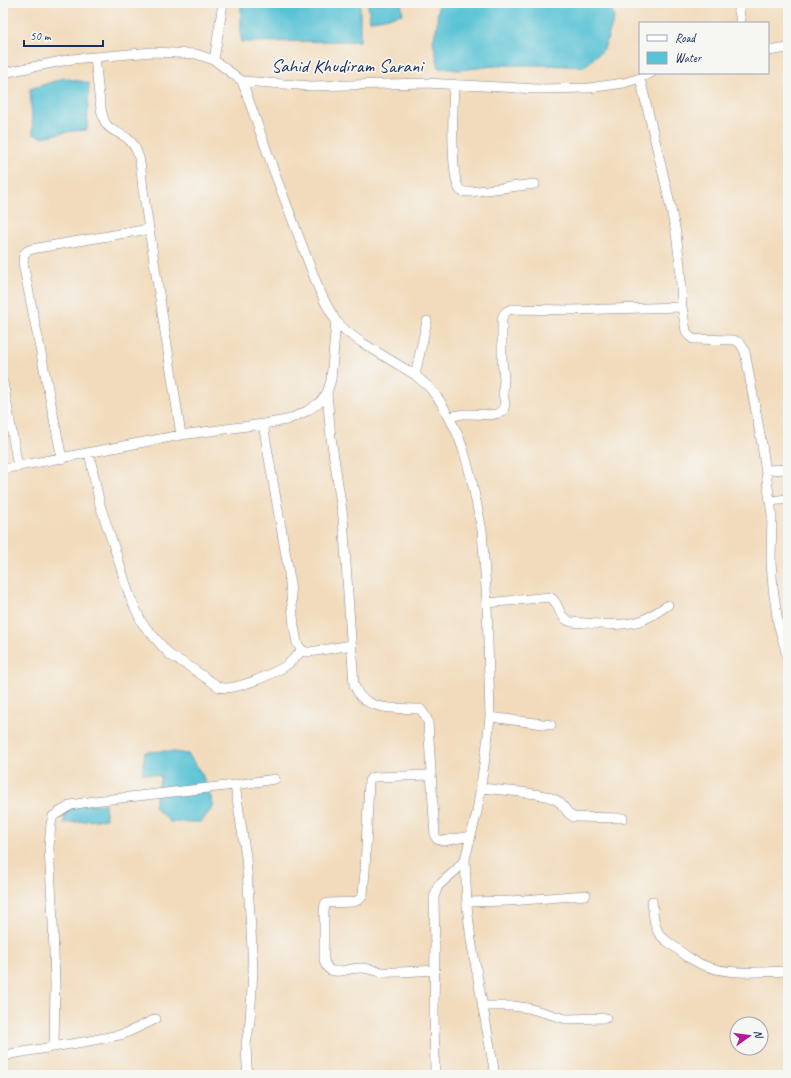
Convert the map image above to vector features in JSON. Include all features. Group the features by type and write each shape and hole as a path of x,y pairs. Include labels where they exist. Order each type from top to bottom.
{"street":[{"path":"214,60 223,3"},
{"path":"738,3 741,22"},
{"path":"769,51 788,48"},
{"path":"3,64 6,73 72,59 153,52 196,54 214,60 242,81 275,174 318,287 336,321 347,332 361,342 416,375 440,401 458,435 471,477 482,530 487,603 490,717 480,788 465,859 470,940 495,1075"},
{"path":"95,57 102,112 106,124 110,129 126,138 133,144 139,160 181,435"},
{"name":"Sahid Khudiram Sarani","path":"242,81 311,86 426,83 538,89 609,86 640,78 649,74"},
{"path":"640,78 676,233 680,265 682,307 686,331 693,339 734,340 742,345 745,352 762,445 772,515 771,562 773,588 784,627 788,658"},
{"path":"454,84 454,173 460,190 463,192 469,192 535,184"},
{"path":"62,459 23,263 24,254 32,249 149,229"},
{"path":"449,417 464,414 493,415 503,411 505,406 503,393 502,318 503,313 506,310 682,307"},
{"path":"3,469 62,459 181,435 287,420 307,411 320,402 327,393 331,380 336,321"},
{"path":"416,375 427,321"},
{"path":"3,382 18,467"},
{"path":"327,393 331,438 343,517 354,685 360,695 368,702 380,707 420,709 426,716 428,722 435,836 437,839 443,841 471,836"},
{"path":"263,424 289,573 297,643 305,652 317,652 352,645"},
{"path":"89,453 100,505 130,597 142,622 170,655 223,689 238,686 265,676 294,659 302,650"},
{"path":"766,470 788,469"},
{"path":"770,501 788,499"},
{"path":"487,603 550,597 555,600 561,616 571,622 621,625 645,619 668,605"},
{"path":"490,717 551,725"},
{"path":"431,775 374,777 369,781 366,871 363,895 360,899 354,902 325,904 324,960 326,966 333,971 360,968 373,971 390,972 435,970"},
{"path":"54,1047 54,945 49,847 50,824 53,816 71,805 94,801 235,785 274,779"},
{"path":"235,785 246,857 253,964 250,1021 246,1044 248,1075"},
{"path":"480,788 535,794 554,798 561,802 568,813 574,817 623,818"},
{"path":"435,1075 436,948 434,898 438,886 456,870 465,859"},
{"path":"467,902 510,901 586,895"},
{"path":"652,901 655,924 661,937 692,959 712,968 726,972 788,971"},
{"path":"482,1006 513,1006 528,1008 566,1019 606,1018"},
{"path":"3,1057 11,1054 124,1034 156,1019"}],"water":[{"path":"241,3 360,3 360,41 241,42"},
{"path":"368,3 401,3 403,14 370,21"},
{"path":"438,3 610,3 614,19 604,49 584,67 504,65 459,70 439,68 433,41 437,25"},
{"path":"64,78 89,83 87,130 72,131 42,137 33,134 30,89"},
{"path":"167,751 188,754 202,774 214,806 201,822 170,822 154,807 161,776 142,773 145,752"},
{"path":"105,804 106,819 64,823 65,806"}]}
